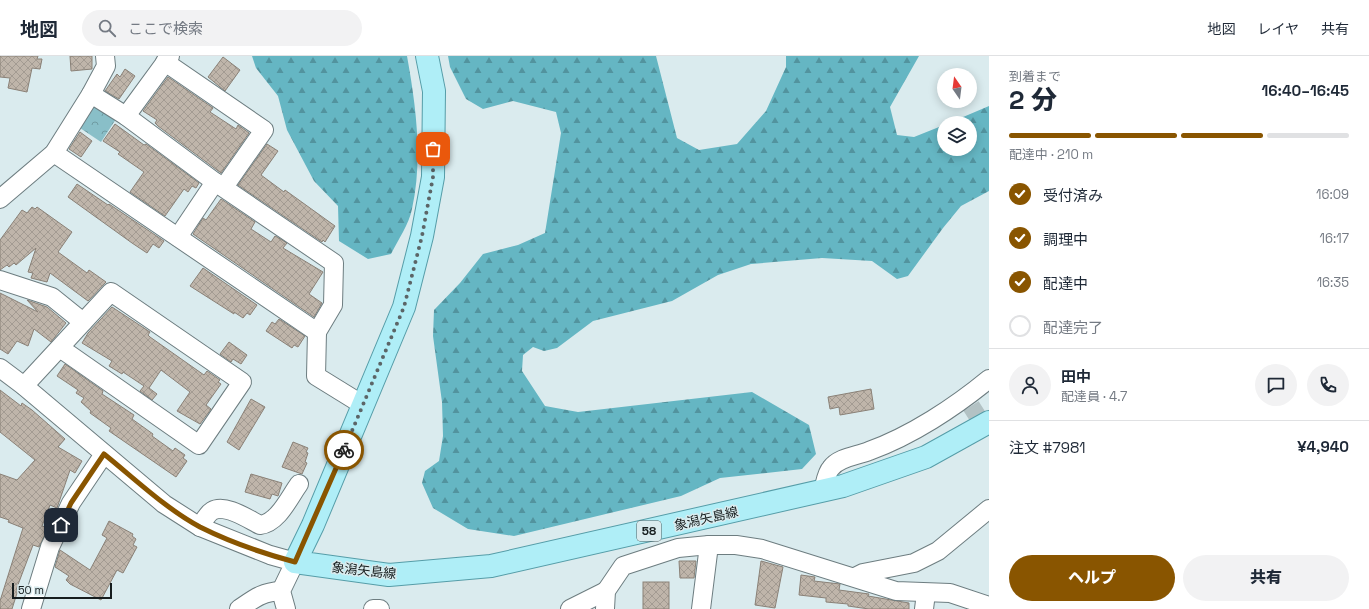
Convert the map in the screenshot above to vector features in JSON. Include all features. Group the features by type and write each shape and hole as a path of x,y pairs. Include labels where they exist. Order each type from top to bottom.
{"main road":[{"path":"295,562 313,524 404,307 422,236 433,177 434,91 427,56"},
{"name":"象潟矢島線","path":"295,562 388,575 491,566 823,491 874,476 926,457 989,422"}],"street":[{"path":"0,200 54,153 91,94 106,66 106,56"},
{"path":"126,116 168,59 264,130 178,237"},
{"path":"91,94 126,116 220,185 334,263 333,304 317,332 316,376 363,405"},
{"path":"54,153 317,332"},
{"path":"0,280 52,298 84,322"},
{"path":"24,386 111,292 242,382 199,445 60,348"},
{"path":"0,368 24,386 164,504 200,527 270,555 295,562 281,591 286,609"},
{"path":"823,491 830,468 840,461 870,451 968,402 989,380"},
{"path":"31,609 50,547 71,503 104,454"},
{"path":"200,527 211,512 218,509 227,510 260,525 265,524 275,518 298,484"},
{"path":"855,577 863,573 914,563 938,551 989,509"},
{"path":"702,609 709,545"},
{"path":"570,609 606,591 623,566 678,548 709,545 736,545 762,549 855,577 925,601 950,593 989,606"},
{"path":"239,609 258,596 267,592 281,591"},
{"path":"605,609 606,591"},
{"path":"373,609 380,609"}],"green space":[{"path":"252,56 407,56 417,132 417,171 411,215 391,254 368,259 339,241 338,206 314,181 287,130 278,96 256,68"},
{"path":"448,56 656,56 677,138 699,150 737,144 766,111 786,67 786,56 919,56 890,107 897,135 914,137 937,128 937,156 977,156 977,116 965,116 989,106 989,191 961,206 908,276 897,279 872,261 822,258 751,264 718,275 672,301 593,321 557,348 544,351 533,347 523,355 522,371 545,406 578,412 752,392 809,425 816,454 802,469 720,478 681,496 514,536 468,529 433,508 422,483 425,471 439,461 443,436 442,402 433,336 434,310 460,283 483,254 518,245 545,233 561,133 556,112 513,101 483,109 466,99 450,67"},
{"path":"96,105 116,119 101,142 77,126 91,106"}],"building":[{"path":"0,56 38,56 37,59 42,59 40,69 32,68 27,92 8,88 10,78 0,77"},
{"path":"70,56 92,56 92,69 71,71"},
{"path":"223,57 240,70 225,91 208,77"},
{"path":"125,69 135,76 119,99 105,91 117,74 120,77"},
{"path":"168,77 213,108 210,112 236,129 238,125 249,133 221,173 158,126 155,123 157,120 143,111"},
{"path":"115,124 144,145 146,144 199,183 196,188 192,186 188,192 184,189 165,216 130,192 144,172 118,154 120,152 103,141"},
{"path":"80,132 92,141 81,157 69,149"},
{"path":"267,144 278,151 261,175 284,192 285,190 335,226 325,242 323,240 322,242 238,185"},
{"path":"77,184 164,241 159,248 153,244 147,253 68,197"},
{"path":"221,199 255,222 251,229 271,242 275,236 277,237 287,243 283,248 323,272 309,294 322,303 314,317 193,234 203,218 206,220"},
{"path":"32,207 35,209 37,207 72,232 58,252 87,273 89,270 106,282 88,301 50,273 47,282 31,278 33,273 28,272 36,248 16,265 14,263 9,267 7,265 0,270 0,240 22,210 27,213"},
{"path":"203,268 257,305 250,315 247,313 243,318 234,312 234,314 190,286"},
{"path":"0,293 38,312 27,300 47,307 66,323 51,342 34,329 28,346 17,341 8,354 0,349"},
{"path":"112,307 150,332 148,335 150,337 204,375 207,371 220,380 218,382 221,384 206,405 211,409 200,424 177,411 190,392 161,370 149,388 157,394 152,400 140,391 144,386 123,372 122,374 109,366 112,361 82,343 88,333"},
{"path":"279,319 305,336 298,347 294,345 292,348 266,331 272,322 275,324"},
{"path":"229,342 247,355 241,364 233,359 231,362 220,354"},
{"path":"65,364 103,391 102,394 134,415 132,419 153,434 152,436 173,451 175,448 185,455 183,458 187,461 176,477 109,431 111,428 90,413 91,411 81,402 84,398 76,393 78,390 57,376"},
{"path":"871,389 874,409 840,415 839,407 830,409 828,397"},
{"path":"0,390 21,406 22,403 32,410 65,439 58,447 82,461 75,473 70,470 57,508 50,505 42,526 48,528 39,547 33,545 16,590 18,590 12,609 0,609 0,601 23,528 0,517 0,474 17,480 35,460 0,432"},
{"path":"251,399 265,407 239,450 227,442"},
{"path":"293,442 308,448 305,462 307,463 302,474 282,467"},
{"path":"251,474 282,483 278,496 272,494 270,499 245,492"},
{"path":"109,521 133,534 132,536 136,539 133,545 137,547 123,573 117,570 101,600 70,584 66,580 69,576 55,567 60,550 90,570 107,538 102,535"},
{"path":"679,561 696,561 694,578 680,578"},
{"path":"761,561 783,567 775,608 755,605"},
{"path":"801,575 815,577 814,581 840,584 839,590 869,594 868,596 909,603 909,609 869,609 848,606 848,604 826,602 826,598 799,595"},
{"path":"643,582 669,582 669,609 643,609"}],"tunnel":[{"path":"971,406 989,434"}],"way so far":[{"path":"344,450 404,307 422,236 433,177 433,149"}],"route":[{"path":"61,525 71,503 104,454 164,504 200,527 270,555 295,562 313,524 344,450"}]}
